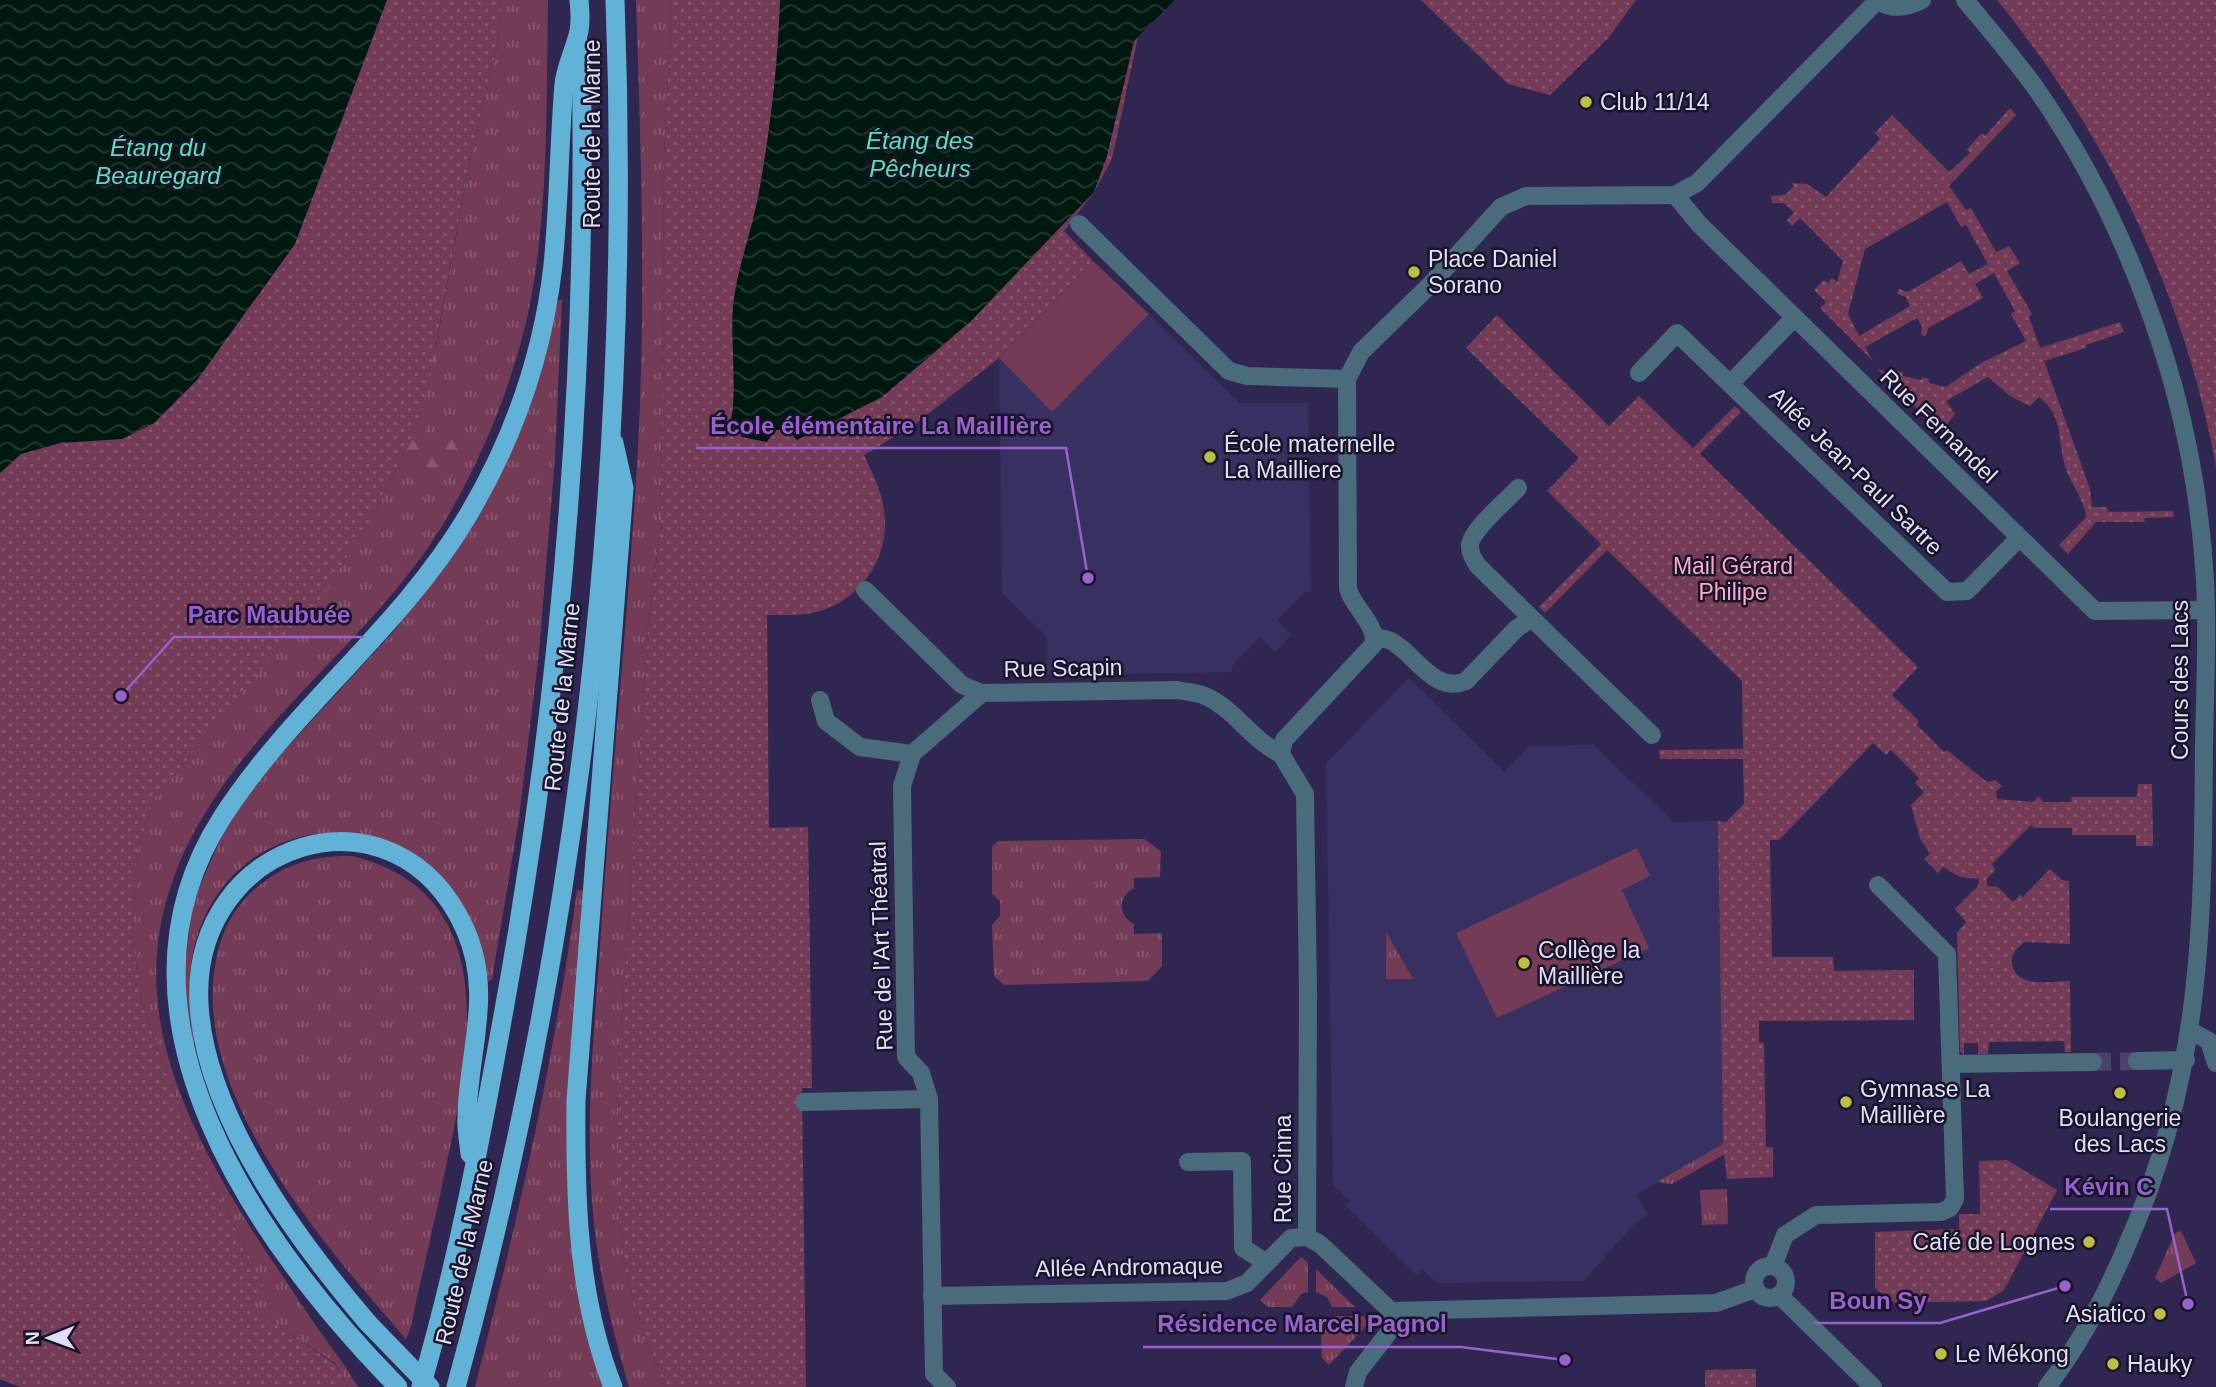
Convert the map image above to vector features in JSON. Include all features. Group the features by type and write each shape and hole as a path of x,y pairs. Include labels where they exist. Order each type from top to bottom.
{"highway":[{"name":"Route de la Marne","path":"421,1387 473,1175 527,884 561,598 579,338 579,0"},
{"name":"Route de la Marne","path":"456,1387 478,1306 524,1100 564,883 596,617 610,423 618,169 615,0"},
{"path":"397,1387 361,1350 310,1287 242,1184 207,1116 187,1061 178,1022 174,985 177,936 190,883 223,817 276,748 417,589 464,521 503,450 534,362 547,306 560,176 565,79 580,27"},
{"path":"610,423 624,488 576,1100 576,1171 586,1292 614,1387"},
{"path":"430,1387 368,1322 274,1197 226,1108 206,1048 199,989 205,946 223,906 254,872 298,848 349,842 369,845 411,863 445,895 466,931 475,963 479,995 478,1035 467,1117 473,1175"}],"street":[{"path":"1281,754 1284,740 1371,651 1375,637 1349,589 1347,379 1361,352 1430,285 1501,207 1526,196 1675,195 1697,183 1877,0 1888,7 1901,7 1922,0"},
{"name":"Cours des Lacs","path":"1965,0 2036,89 2071,145 2103,204 2152,318 2170,374 2191,467 2206,610 2209,925 2186,1060 2169,1133 2133,1233 2085,1329 2047,1387"},
{"name":"Rue Fernandel","path":"1675,195 1699,224 2095,611 2206,610"},
{"path":"1079,224 1229,371 1247,376 1347,379"},
{"path":"1730,384 1794,318"},
{"name":"Allée Jean-Paul Sartre","path":"1639,373 1677,333 1947,592 1967,591 2019,538"},
{"path":"1518,488 1472,536 1469,547 1478,566 1652,735"},
{"name":"Rue Scapin","path":"865,590 962,685 982,693 1177,690 1204,695 1224,708 1262,745 1281,754"},
{"path":"1375,637 1391,641 1435,678 1460,684 1517,628 1531,619"},
{"path":"820,700 826,721 860,747 912,754 982,693"},
{"name":"Rue de l'Art Théatral","path":"912,754 901,786 905,1057 921,1073 929,1100 934,1374 947,1387"},
{"name":"Rue Cinna","path":"1281,754 1305,794 1308,992 1307,1237 1320,1244 1391,1311"},
{"path":"1773,1266 1785,1235 1815,1215 1941,1212 1950,1208 1955,1199 1947,954 1878,885"},
{"path":"2191,1031 2209,1041 2216,1063"},
{"path":"2137,1061 2186,1060"},
{"path":"1951,1064 2093,1062"},
{"path":"804,1102 929,1100"},
{"path":"1188,1163 1242,1161 1243,1248 1267,1263"},
{"name":"Allée Andromaque","path":"932,1296 1227,1291 1247,1283 1291,1238 1307,1237"},
{"path":"1773,1266 1782,1272 1786,1282 1779,1295 1766,1298 1755,1289 1754,1279 1759,1270 1773,1266"},
{"path":"1354,1387 1358,1372 1393,1327 1391,1311 1716,1303 1755,1289"},
{"path":"1779,1295 1873,1387"}],"shaded area":[{"path":"1093,261 1240,403 1308,403 1311,592 1305,592 1277,620 1291,635 1275,652 1260,637 1232,666 1232,672 1047,675 1047,637 1002,593 999,358"},
{"name":"Collège la Maillière","path":"1409,678 1504,771 1529,746 1594,745 1673,822 1718,821 1723,1144 1636,1195 1648,1214 1635,1223 1584,1281 1437,1283 1423,1270 1417,1275 1345,1205 1349,1200 1333,1185 1326,763"}],"green space":[{"path":"0,0 501,0 498,43 472,149 429,381 418,425 374,513 322,597 153,800 137,855 132,935 142,1004 194,1145 264,1287 252,1309 335,1364 348,1387 20,1387 0,1379"},
{"path":"501,0 548,0 541,229 524,330 499,410 452,509 409,574 252,748 203,816 173,881 158,943 158,1005 171,1066 195,1129 229,1192 271,1259 359,1387 348,1387 335,1363 251,1309 264,1287 194,1145 142,1004 132,935 137,855 153,800 321,597 374,513 418,425 435,351 472,149 498,43"},
{"path":"636,0 672,0 664,156 661,523 648,627 620,1043 618,1206 625,1269 641,1326 665,1387 629,1387 603,1286 594,1223 590,1147 594,1031 638,448 642,224"},
{"path":"672,0 1175,0 1138,37 1112,159 1094,192 1064,231 1093,261 999,358 914,425 864,455 881,496 885,527 878,558 861,585 835,605 820,611 767,615 769,828 808,827 812,1088 802,1088 806,1387 665,1387 641,1326 625,1269 618,1206 620,1043 648,627 661,523 664,156"},
{"path":"1421,0 1636,0 1609,37 1550,95 1508,84"},
{"path":"1997,0 2216,0 2216,466 2184,339 2162,278 2136,219 2074,106"},
{"path":"2010,108 2016,115 1949,186 1966,210 1971,208 1996,252 2009,246 2020,263 2007,271 2032,314 2029,317 2040,348 2120,322 2124,332 2044,361 2090,489 2092,507 2107,507 2108,512 2173,511 2174,517 2145,518 2144,522 2096,522 2068,554 2059,545 2086,517 2081,499 2065,466 2056,420 2047,404 2039,397 2030,406 2010,396 1988,377 1946,401 1955,414 1946,425 1934,414 1928,419 1877,369 1894,374 1896,371 1903,372 1903,376 1921,380 1922,377 1929,379 1929,383 1946,387 1981,363 2026,341 2011,314 2015,311 1994,273 1975,284 1983,298 1928,328 1926,336 1921,335 1922,326 1917,318 1865,347 1873,361 1820,308 1826,302 1814,290 1824,280 1828,283 1832,278 1837,282 1843,261 1800,218 1792,226 1787,220 1794,212 1784,203 1772,203 1771,196 1785,195 1794,186 1791,183 1807,184 1826,197 1880,139 1875,133 1892,115 1949,172 1970,153 1967,149 1982,133 1985,136","holes":["1947,202 1961,227 1966,225 1988,264 1969,274 1961,261 1908,292 1899,289 1897,294 1906,297 1910,306 1859,336 1848,314 1865,249"]},
{"path":"1093,261 1149,314 1052,412 999,358"},
{"path":"562,299 555,457 539,652 519,818 492,979 488,982 474,930 450,887 416,856 376,838 333,833 290,840 251,860 219,892 197,937 191,963 190,989 196,1042 191,1044 183,980 193,902 227,824 272,764 394,631 454,554 558,301"},
{"name":"Mail Gérard Philipe","path":"1497,315 1609,426 1639,396 1693,448 1735,406 1741,412 1700,454 1918,667 1892,695 1919,721 1917,725 1944,752 1947,750 1987,782 1995,780 2002,786 1996,792 1997,799 2034,802 2038,796 2043,802 2071,802 2072,797 2137,797 2138,784 2152,784 2153,846 2136,846 2136,835 2072,835 2072,828 2034,828 2031,825 1992,864 1995,870 1987,879 1987,886 1998,887 2013,902 2020,895 2023,897 2050,869 2062,880 2069,881 2070,944 2025,942 2015,951 2012,964 2015,972 2027,980 2070,981 2071,1052 2065,1052 2064,1041 1989,1042 1988,1054 1978,1054 1978,1043 1964,1043 1964,1054 1960,1052 1957,933 1966,922 1955,909 1978,886 1979,879 1960,877 1943,867 1938,873 1924,859 1930,853 1920,839 1911,805 1924,792 1915,783 1919,778 1891,750 1886,755 1873,743 1779,840 1770,840 1772,957 1833,957 1834,971 1914,970 1914,1020 1759,1021 1759,1042 1764,1043 1766,1147 1773,1147 1773,1177 1727,1179 1723,1144 1718,821 1726,822 1744,804 1743,759 1660,759 1659,750 1743,749 1742,681 1607,550 1545,613 1539,607 1601,544 1547,491 1579,458 1466,348"},
{"path":"430,340 436,354 436,368 422,408 426,428 436,439 446,435 456,418 464,421 463,466 459,475 440,480 420,477 402,444"},
{"path":"1144,839 1161,851 1160,877 1134,878 1134,888 1122,901 1122,911 1134,924 1134,934 1162,933 1162,966 1148,981 1004,985 994,976 992,925 1000,916 1000,901 992,894 992,847 998,841"},
{"path":"1637,848 1650,876 1622,890 1649,948 1497,1018 1456,933"},
{"path":"352,856 404,877 438,910 458,951 466,998 466,1049 459,1101 412,1323 406,1339 340,1262 274,1171 247,1122 226,1072 214,1022 214,973 217,955 234,912 251,893 276,873 320,858"},
{"path":"577,890 583,891 568,1113 606,1387 475,1387 534,1140 558,1015"},
{"path":"1386,932 1413,979 1386,979"},
{"path":"1723,1144 1727,1153 1672,1184 1657,1182"},
{"path":"2007,1160 2057,1190 2004,1290 1986,1301 1894,1303 1875,1288 1875,1232 1959,1229 1959,1214 1980,1214 1979,1161"},
{"path":"1727,1189 1728,1224 1702,1225 1700,1190"},
{"path":"2181,1231 2196,1263 2161,1283 2155,1278 2175,1233"},
{"path":"1301,1257 1308,1263 1308,1292 1301,1294 1292,1307 1268,1307 1260,1300"},
{"path":"1316,1269 1355,1307 1332,1307 1327,1297 1316,1292"},
{"path":"1334,1316 1363,1316 1369,1323 1329,1365 1322,1358 1321,1332 1331,1326"},
{"path":"1756,1369 1756,1387 1705,1387 1705,1370"}],"water":[{"name":"Étang du Beauregard","path":"0,0 387,0 295,244 197,380 154,423 122,439 61,443 21,454 0,473"},
{"name":"Étang des Pêcheurs","path":"780,0 1175,0 1134,41 1107,156 1094,192 971,321 882,397 797,440 788,430 775,430 767,442 742,437 730,422 733,400 732,318 766,148"}],"tunnel":[{"path":"2093,1062 2137,1061"}],"place":[{"name":"Club 11/14","path":"1586,102"},
{"name":"Place Daniel Sorano","path":"1414,272"},
{"name":"École maternelle La Mailliere","path":"1210,457"},
{"name":"École élémentaire La Maillière","path":"1088,578"},
{"name":"Parc Maubuée","path":"121,696"},
{"name":"Collège la Maillière","path":"1524,963"},
{"name":"Boulangerie des Lacs","path":"2120,1093"},
{"name":"Gymnase La Maillière","path":"1846,1102"},
{"name":"Café de Lognes","path":"2089,1242"},
{"name":"Boun Sy","path":"2065,1286"},
{"name":"Kévin C","path":"2188,1304"},
{"name":"Asiatico","path":"2160,1314"},
{"name":"Le Mékong","path":"1941,1354"},
{"name":"Résidence Marcel Pagnol","path":"1565,1360"},
{"name":"Hauky","path":"2113,1364"}]}
